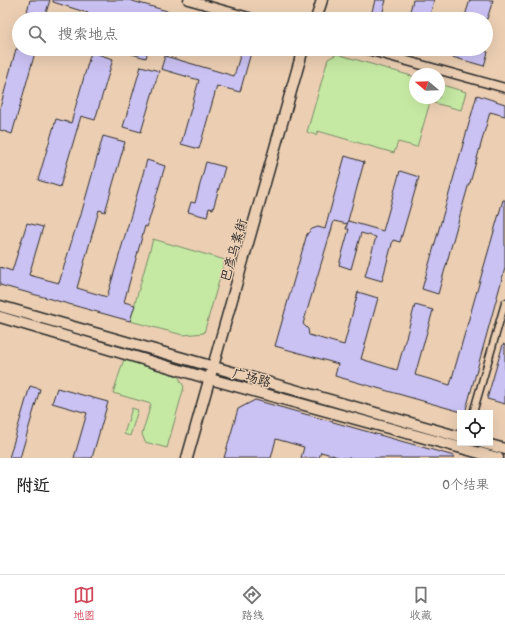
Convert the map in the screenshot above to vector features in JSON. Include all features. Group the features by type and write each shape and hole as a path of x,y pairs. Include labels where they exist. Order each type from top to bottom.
{"street":[{"path":"188,0 231,12"},
{"path":"314,12 317,0"},
{"path":"318,12 322,0"},
{"name":"巴彦乌素街","path":"216,368 301,56"},
{"name":"巴彦乌素街","path":"187,458 216,368 306,56"},
{"path":"389,56 505,88"},
{"path":"474,410 505,303"},
{"name":"广场路","path":"0,306 457,436"},
{"name":"广场路","path":"0,317 212,380 498,458"},
{"name":"巴彦乌素街","path":"192,458 212,380"},
{"path":"493,446 505,449"}],"green space":[{"path":"333,56 344,56 409,75 409,104 429,104 417,147 398,142 394,153 318,131 316,135 307,132 328,59"},
{"path":"445,86 466,92 461,110 438,104 445,104"},
{"path":"153,239 225,260 204,333 183,335 130,321"},
{"path":"124,359 178,376 184,387 167,448 145,442 142,434 151,404 113,393"},
{"path":"132,408 138,410 130,436 124,434"}],"building":[{"path":"30,0 50,0 46,12 27,12"},
{"path":"53,0 129,0 167,11 85,12 53,2"},
{"path":"375,0 386,0 383,12 372,12"},
{"path":"413,0 434,0 431,12 410,12"},
{"path":"470,0 493,0 489,12 466,12"},
{"path":"14,56 34,56 12,134 0,130 0,108"},
{"path":"90,56 104,56 113,59 95,120 81,116 60,187 38,180 56,119 71,123"},
{"path":"165,56 234,76 240,56 250,56 240,92 217,86 199,149 181,144 199,80 161,69"},
{"path":"449,56 487,56 484,66"},
{"path":"141,66 159,71 141,132 123,127"},
{"path":"477,95 505,104 505,116 490,112 438,294 422,289"},
{"path":"103,136 125,142 105,212 99,210 77,288 107,297 147,160 165,166 147,227 145,226 124,302 135,305 130,321 0,285 0,267 12,271 27,223 43,227 29,275 59,283 79,217 80,218"},
{"path":"345,156 364,162 347,224 334,221 303,324 308,329 309,335 344,345 358,292 378,298 361,359 397,370 415,305 433,310 415,375 450,385 503,200 505,200 505,268 466,410 457,411 335,376 338,364 275,346 307,234 312,229 318,227 325,229"},
{"path":"206,162 225,167 213,209 209,208 207,217 188,212 191,202 195,203"},
{"path":"400,171 419,177 400,242 393,240 382,281 365,276 376,237 361,233 351,269 339,265 349,229 346,229 348,221 383,231"},
{"path":"503,344 505,345 505,404 487,399"},
{"path":"30,386 40,389 20,458 9,458"},
{"path":"57,388 108,402 92,458 74,458 87,413 52,403"},
{"path":"255,400 454,456 453,458 342,458 321,452 319,458 301,458 304,447 276,439 271,458 224,458 238,409"}]}
